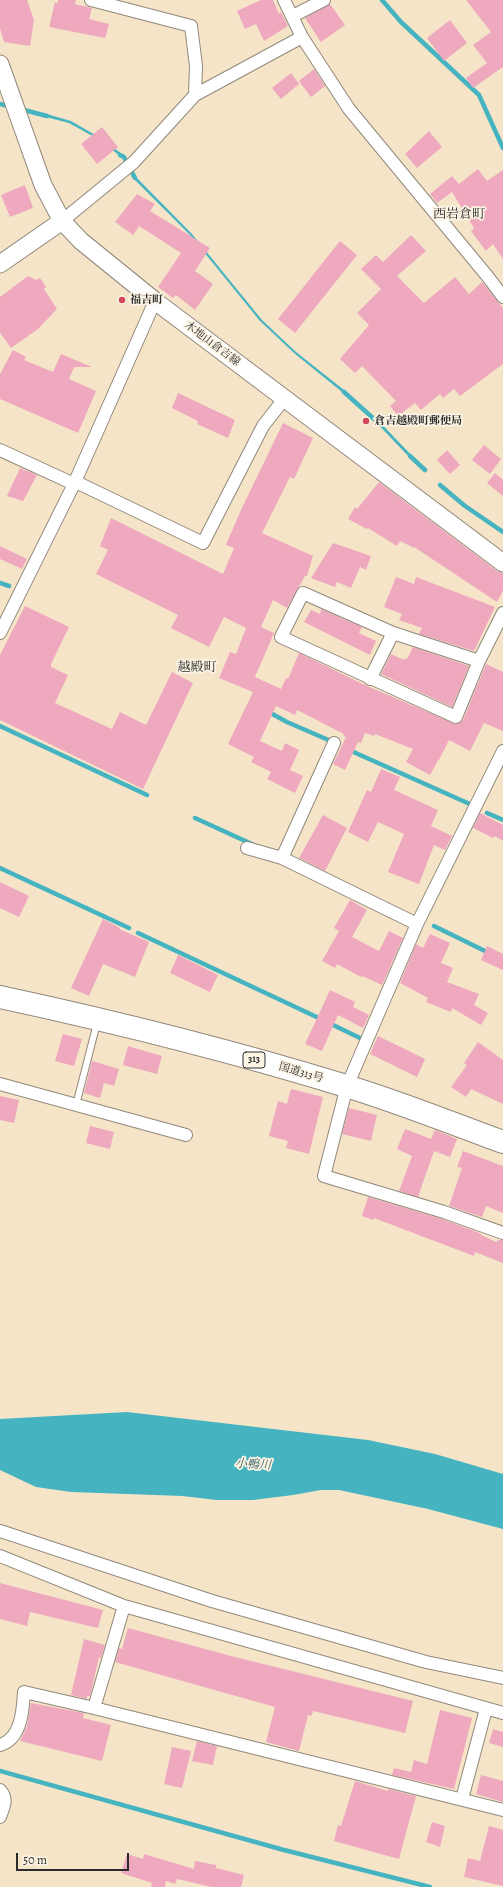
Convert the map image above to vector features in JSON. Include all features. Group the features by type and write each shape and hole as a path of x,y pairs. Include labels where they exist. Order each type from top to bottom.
{"highway":[{"name":"国道313号","path":"0,997 98,1018 348,1086 503,1142"}],"main road":[{"name":"木地山倉吉線","path":"0,64 43,185 62,222 81,241 155,301 503,563"},
{"path":"0,264 62,222"}],"street":[{"path":"284,0 302,36 349,109 503,297"},
{"path":"293,16 324,0"},
{"path":"97,1 191,26 196,66 195,95"},
{"path":"62,222 134,162 195,95 302,36"},
{"path":"0,633 75,483 155,301"},
{"path":"0,450 75,483 203,543 263,426 284,398"},
{"path":"479,661 393,633 303,593 281,638 456,717 479,661 503,613"},
{"path":"370,679 393,633"},
{"path":"282,858 334,743"},
{"path":"503,751 500,764 417,924 348,1086 324,1176 444,1212 503,1233"},
{"path":"247,848 282,858 417,924"},
{"path":"0,1084 186,1135"},
{"path":"0,1531 36,1542 125,1574 227,1606 426,1662 503,1678"},
{"path":"0,1556 124,1606 503,1713"},
{"path":"94,1708 124,1606"},
{"path":"0,1746 7,1743 22,1721 24,1692 94,1708 503,1810"},
{"path":"462,1799 486,1709"},
{"path":"0,1790 5,1796 5,1804 0,1817"}],"lane":[{"path":"76,1105 98,1018"}],"water":[{"path":"43,113 71,121 97,136 125,156 123,158 96,138 69,123 42,116"},
{"path":"133,174 192,234 262,320 296,352 349,394 347,396 294,353 260,321 190,235 131,176"},
{"path":"373,415 415,459 413,461 370,416"},
{"name":"小鴨川","path":"127,1412 368,1440 435,1454 503,1474 503,1529 428,1509 339,1490 321,1490 253,1500 217,1500 182,1496 71,1492 36,1487 0,1470 0,1419"}],"building":[{"path":"0,0 27,0 34,20 30,46 4,42 0,28"},
{"path":"58,0 76,0 75,4 92,8 89,19 109,24 105,38 49,27 55,2 58,3"},
{"path":"261,0 273,0 279,14 281,12 288,26 264,41 256,24 245,29 237,11"},
{"path":"466,0 503,0 503,67 473,88 466,78 487,63 473,45 491,32"},
{"path":"330,4 345,25 321,42 305,18"},
{"path":"450,20 467,43 444,61 427,38"},
{"path":"314,69 325,86 311,97 299,81"},
{"path":"291,73 299,84 281,99 272,88"},
{"path":"102,127 118,147 97,164 81,144"},
{"path":"429,131 442,147 417,168 405,154"},
{"path":"478,169 487,181 503,170 503,259 493,244 486,251 471,231 474,228 452,192 437,203 430,194 452,176 459,184"},
{"path":"25,185 33,208 10,217 1,195"},
{"path":"137,194 155,204 150,211 210,248 195,271 213,284 195,310 176,295 173,298 158,287 181,253 139,226 133,235 115,222"},
{"path":"411,235 426,251 397,276 424,303 455,277 469,294 482,282 503,308 503,364 460,396 454,389 443,398 440,394 421,410 415,403 398,416 390,406 396,401 362,366 355,373 340,359 369,325 357,313 381,289 361,269 376,255 383,262"},
{"path":"340,241 357,255 295,333 278,319"},
{"path":"28,276 36,280 40,278 46,287 44,289 57,309 38,329 11,348 0,333 0,297"},
{"path":"13,350 26,357 24,360 53,372 61,354 92,367 74,367 69,379 96,391 78,433 0,399 0,374"},
{"path":"178,393 235,420 228,438 197,424 198,421 172,408"},
{"path":"283,423 313,438 294,479 290,477 262,533 313,556 307,576 305,576 287,608 273,600 261,627 274,633 255,677 281,689 286,678 288,679 299,653 367,686 456,724 463,720 486,664 503,672 503,731 484,723 470,751 449,740 430,775 406,762 413,749 375,734 374,736 365,733 361,743 358,742 345,770 333,764 346,737 343,736 344,734 297,710 295,715 276,706 260,741 282,751 285,743 299,750 290,770 303,776 295,793 267,779 271,772 251,762 254,757 228,744 253,692 219,678 230,652 236,654 246,628 224,617 209,647 171,628 178,615 96,574 108,550 100,546 111,518 223,574 234,548 226,545 240,512"},
{"path":"484,445 501,459 490,474 472,460"},
{"path":"447,450 460,465 450,474 437,460"},
{"path":"20,468 37,475 23,501 7,496"},
{"path":"495,473 503,480 503,496 487,483"},
{"path":"379,482 497,571 503,573 503,591 497,602 414,547 400,541 397,546 368,528 367,529 348,519 355,507 357,509"},
{"path":"333,543 371,556 366,570 360,567 351,588 337,582 335,587 311,578"},
{"path":"0,546 27,559 22,569 0,559"},
{"path":"396,577 414,584 416,577 495,607 474,651 419,634 422,628 399,620 402,614 384,607"},
{"path":"25,606 69,627 51,664 51,667 68,675 55,703 112,729 120,712 146,725 172,672 193,683 143,789 0,720 0,655"},
{"path":"321,609 362,627 359,633 376,641 370,655 304,622 311,610 320,614"},
{"path":"413,647 469,666 452,707 381,674 391,654 404,660 405,658 407,659"},
{"path":"381,769 400,777 394,790 438,810 431,826 452,836 445,850 434,845 419,884 388,872 404,834 378,822 368,842 348,832 367,790 371,792"},
{"path":"480,813 503,825 503,841 495,836 493,838 473,828"},
{"path":"323,815 347,828 325,871 299,858"},
{"path":"0,882 29,896 19,917 0,908"},
{"path":"350,900 367,910 352,937 379,951 389,931 403,938 382,985 362,976 361,977 337,964 335,968 322,961 339,931 334,928"},
{"path":"103,919 120,928 119,929 149,942 135,977 103,964 89,996 71,988"},
{"path":"430,934 450,943 441,963 453,968 447,982 479,994 474,1005 488,1013 481,1025 452,1008 451,1012 426,1002 428,998 400,983 416,944 423,948"},
{"path":"487,946 503,954 503,970 481,960"},
{"path":"178,955 218,975 210,992 170,973"},
{"path":"330,990 355,1002 353,1007 369,1015 363,1028 338,1015 322,1051 305,1044"},
{"path":"63,1034 82,1039 74,1066 55,1061"},
{"path":"378,1036 425,1059 417,1077 370,1054"},
{"path":"478,1042 503,1060 503,1104 471,1089 466,1097 451,1087 467,1065 464,1063"},
{"path":"128,1046 162,1056 157,1074 123,1065"},
{"path":"92,1061 119,1069 114,1086 104,1083 100,1098 84,1093"},
{"path":"291,1089 323,1097 309,1154 286,1148 288,1141 269,1136 278,1101 287,1104"},
{"path":"0,1096 19,1100 14,1123 0,1120"},
{"path":"349,1108 377,1115 371,1141 342,1134"},
{"path":"90,1126 114,1132 110,1149 86,1143"},
{"path":"405,1129 431,1139 435,1130 457,1139 450,1157 434,1151 418,1197 399,1191 412,1156 397,1149"},
{"path":"463,1151 503,1166 503,1213 486,1206 482,1217 449,1206 462,1168 457,1167"},
{"path":"368,1197 442,1219 477,1232 496,1242 503,1240 503,1263 475,1252 474,1256 374,1218 373,1220 362,1216"},
{"path":"0,1583 103,1610 98,1628 30,1612 27,1626 0,1619"},
{"path":"128,1628 231,1656 413,1701 405,1733 313,1711 311,1716 308,1715 299,1751 266,1742 275,1707 115,1662 119,1648 122,1649"},
{"path":"84,1639 105,1645 101,1658 99,1657 90,1696 87,1696 87,1699 71,1695"},
{"path":"31,1703 84,1713 83,1718 111,1725 102,1761 20,1741 27,1726"},
{"path":"440,1710 472,1718 454,1789 392,1775 394,1768 411,1772 414,1760 427,1764"},
{"path":"493,1729 503,1732 503,1747 489,1743"},
{"path":"197,1741 217,1746 213,1765 192,1761"},
{"path":"172,1747 191,1751 182,1788 164,1784"},
{"path":"481,1775 503,1781 503,1802 476,1794"},
{"path":"355,1781 388,1791 388,1789 416,1796 399,1859 334,1841 338,1825 341,1826"},
{"path":"432,1822 445,1826 440,1847 426,1842"},
{"path":"489,1826 503,1830 503,1886 464,1877 468,1858 480,1861"},
{"path":"127,1854 143,1859 144,1854 194,1869 195,1861 216,1865 216,1868 244,1875 241,1887 212,1887 177,1879 175,1884 166,1881 165,1887 151,1887 152,1883 121,1873"}],"waterway":[{"path":"382,0 401,22 479,95 503,148"},
{"path":"0,104 11,107"},
{"path":"20,109 47,116"},
{"path":"120,155 124,157 135,178"},
{"path":"344,392 374,419"},
{"path":"410,456 425,470"},
{"path":"440,485 465,506 503,532"},
{"path":"0,583 9,586"},
{"path":"267,711 287,722 333,742"},
{"path":"0,726 147,795"},
{"path":"349,750 472,805"},
{"path":"487,813 503,820"},
{"path":"195,818 254,845"},
{"path":"0,868 129,928"},
{"path":"434,926 489,953"},
{"path":"138,933 323,1020"},
{"path":"329,1023 364,1040"},
{"path":"0,1771 284,1850 430,1887"}],"place":[{"name":"福吉町","path":"122,300"},
{"name":"倉吉越殿町郵便局","path":"366,421"}],"district":[{"name":"西岩倉町","path":"459,215"},
{"name":"越殿町","path":"197,668"}]}
